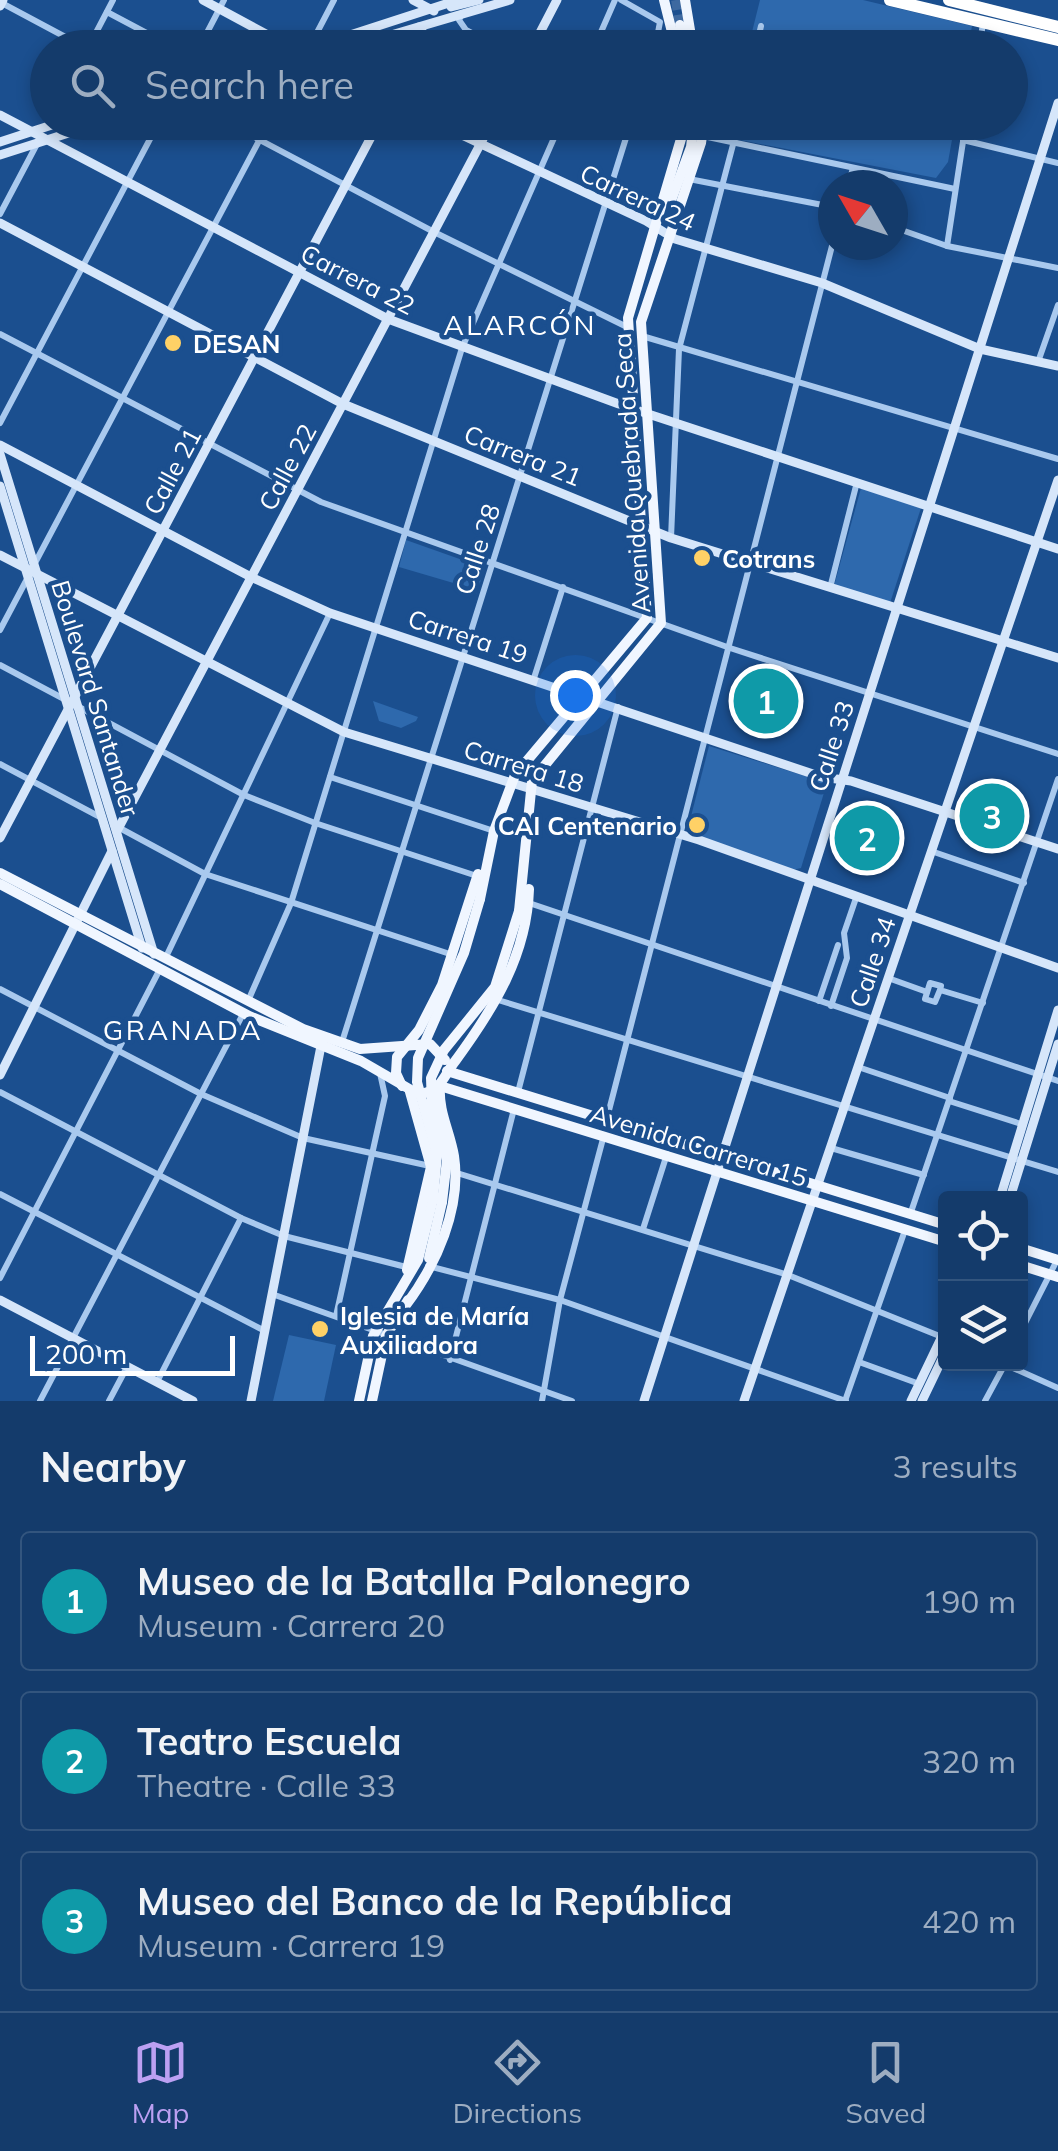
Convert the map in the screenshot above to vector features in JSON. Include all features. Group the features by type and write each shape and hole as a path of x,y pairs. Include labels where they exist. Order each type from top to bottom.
{"highway":[{"path":"890,0 985,10 1058,40"},
{"path":"949,0 1058,27"}],"main road":[{"path":"664,0 672,30"},
{"path":"686,0 690,30"},
{"path":"680,25 681,30"},
{"name":"Avenida Quebrada Seca","path":"429,1267 437,1200 437,1156 417,1082 418,1058 464,953 494,831 511,784 647,618 627,327 659,222 687,162 688,140"},
{"name":"Avenida Quebrada Seca","path":"528,789 539,769 661,624 642,315 701,140"},
{"path":"372,1401 381,1334 429,1267 455,1173 440,1086 498,1000 512,971 523,905 528,789"},
{"path":"359,1401 381,1334 411,1268 431,1167 395,1065 454,956 494,831"},
{"path":"0,874 78,920"},
{"path":"0,884 380,1072 407,1090 426,1094 440,1086"},
{"name":"Avenida Quebrada Seca","path":"411,1268 437,1200 447,1160 432,1104 433,1071 444,1050 495,988 523,905"},
{"path":"245,1008 366,1050 422,1042 436,1047 445,1058 447,1071"},
{"name":"Avenida Carrera 15","path":"447,1071 516,1101 605,1129 722,1158 938,1223"},
{"name":"Avenida Carrera 15","path":"440,1086 516,1101"},
{"name":"Avenida Carrera 15","path":"605,1129 717,1171 938,1240"},
{"path":"1028,1251 1058,1260"},
{"path":"1028,1268 1054,1276"}],"street":[{"path":"96,30 113,0"},
{"path":"202,0 222,4 263,30"},
{"path":"319,30 334,0"},
{"path":"413,0 439,7 479,0"},
{"path":"367,30 458,0"},
{"path":"408,30 510,0"},
{"path":"541,30 557,0"},
{"path":"603,30 618,0 654,17 660,30"},
{"path":"1,3 53,30"},
{"path":"208,30 222,4"},
{"path":"106,12 141,30"},
{"path":"462,14 460,20 466,30"},
{"path":"760,30 761,26"},
{"name":"Calle 33","path":"644,1401 1058,103"},
{"name":"Carrera 22","path":"0,114 30,128"},
{"path":"0,142 30,136"},
{"path":"0,154 30,139"},
{"path":"0,214 38,140"},
{"name":"Carrera 22","path":"55,140 388,319 647,414 858,480 1058,549"},
{"path":"0,423 150,140"},
{"path":"0,630 260,140 642,336 1058,459"},
{"name":"Calle 21","path":"0,838 370,140"},
{"name":"Carrera 24","path":"467,140 606,203 659,222 668,236 822,283 980,349 1058,366"},
{"name":"Calle 22","path":"0,1075 112,851 117,831 483,140"},
{"path":"40,1401 245,1008 292,903 462,348 553,140"},
{"name":"Calle 28","path":"342,1044 625,140"},
{"path":"671,538 679,349 735,140 955,189"},
{"path":"946,246 962,140 1058,163"},
{"path":"689,179 818,203"},
{"name":"Carrera 21","path":"0,223 343,404 671,538 1058,658"},
{"path":"908,232 946,246 1058,268"},
{"path":"542,1401 560,1300 828,260"},
{"path":"1038,362 1058,305"},
{"path":"0,334 296,491 404,534 730,648 1058,754"},
{"name":"Carrera 19","path":"0,445 252,577 330,613 598,699 822,777 842,779 1058,849"},
{"name":"Boulevard Santander","path":"0,454 31,571 117,831 153,958"},
{"path":"830,588 858,480"},
{"name":"Calle 34","path":"744,1401 1058,480"},
{"name":"Boulevard Santander","path":"0,486 31,571"},
{"name":"Carrera 18","path":"0,555 286,706 344,732 681,834 1058,968"},
{"path":"534,678 563,587"},
{"path":"0,1278 118,1050 153,958 205,874 330,613"},
{"path":"0,665 244,794 316,824 478,876"},
{"name":"Boulevard Santander","path":"72,703 112,851 153,958"},
{"path":"450,1360 619,706"},
{"path":"0,764 102,818 117,831 205,874 454,956"},
{"path":"330,777 494,831"},
{"path":"911,1212 1058,779"},
{"path":"931,851 1024,882"},
{"path":"830,1006 847,958 844,933 856,898"},
{"path":"523,905 566,912 818,1002 1048,1078"},
{"path":"818,1002 838,945"},
{"path":"888,978 927,992"},
{"path":"930,983 942,986 940,990 935,1002 925,999 930,983"},
{"path":"0,988 201,1094 303,1138 431,1167"},
{"path":"940,990 983,1003"},
{"path":"498,1000 936,1138 1058,1172"},
{"path":"1048,1078 1058,1010"},
{"path":"1003,1191 1058,1044"},
{"path":"251,1401 322,1046"},
{"path":"858,1067 1018,1123"},
{"path":"336,1316 385,1096 380,1072"},
{"path":"0,1092 241,1218 284,1236 411,1268"},
{"path":"831,1148 924,1175"},
{"path":"643,1229 667,1154"},
{"path":"1011,1191 1017,1160"},
{"path":"455,1173 694,1245 938,1332"},
{"path":"0,1194 264,1332"},
{"path":"157,1382 241,1218"},
{"path":"429,1267 560,1300 845,1401 904,1232"},
{"path":"1028,1320 1054,1276 1058,1260"},
{"path":"272,1294 572,1401"},
{"path":"0,1300 194,1401"},
{"path":"911,1401 938,1346"},
{"path":"858,1362 914,1382"},
{"path":"108,1401 128,1366"},
{"path":"922,1401 938,1368"},
{"path":"985,1401 1001,1371"},
{"path":"1020,1371 1058,1388"}],"shaded area":[{"path":"760,0 863,0 972,26 971,30 752,30"},
{"path":"740,140 952,140 948,162 936,178"},
{"path":"861,488 921,508 890,603 834,586"},
{"path":"406,540 485,568 476,594 467,587 399,567"},
{"path":"373,701 418,717 401,728 379,721"},
{"path":"709,746 827,783 801,868 792,870 687,832"},
{"path":"289,1335 336,1345 324,1401 273,1401"}],"tunnel":[{"path":"676,0 680,25"}],"place":[{"name":"DESAN","path":"173,343"},
{"name":"Cotrans","path":"702,558"},
{"name":"Museo de la Batalla Palonegro","path":"766,701"},
{"name":"Museo del Banco de la República","path":"992,816"},
{"name":"CAI Centenario","path":"697,825"},
{"name":"Teatro Escuela","path":"867,838"},
{"name":"Iglesia de María Auxiliadora","path":"320,1329"}],"district":[{"name":"ALARCÓN","path":"520,324"},
{"name":"GRANADA","path":"183,1029"}]}
